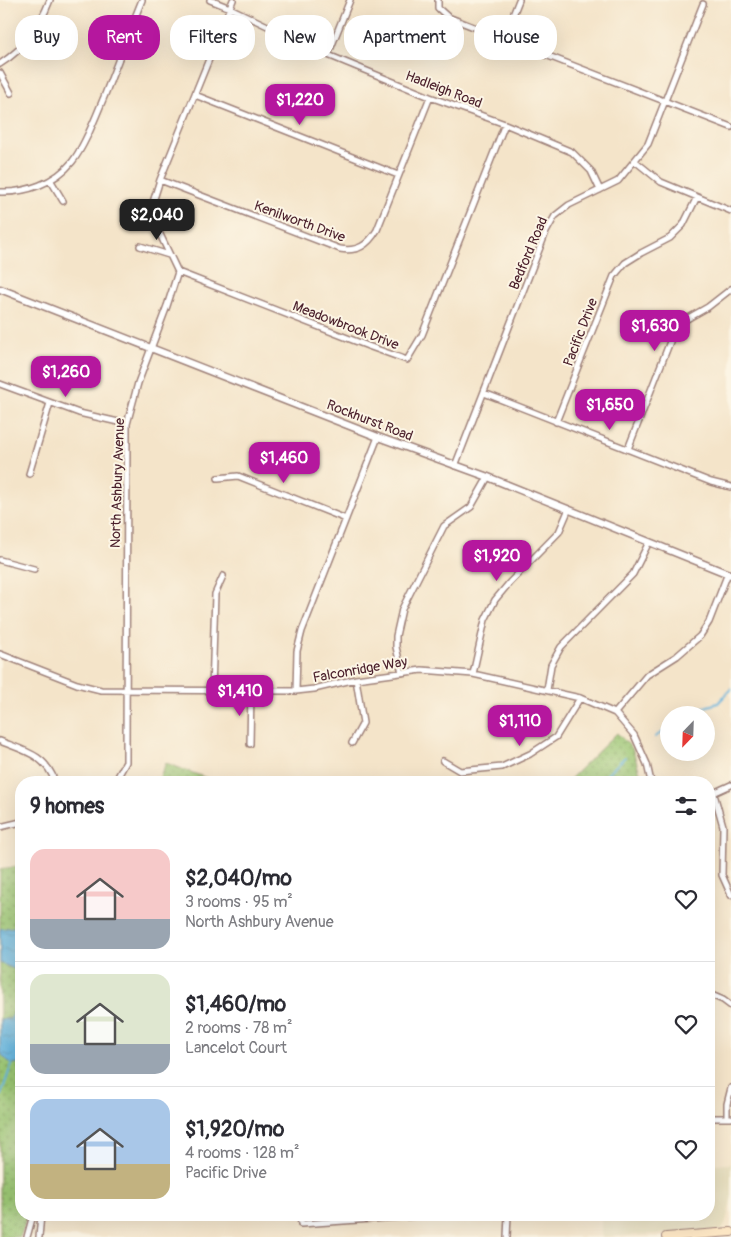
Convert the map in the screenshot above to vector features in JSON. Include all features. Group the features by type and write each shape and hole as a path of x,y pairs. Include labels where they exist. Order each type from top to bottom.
{"main road":[{"path":"666,1237 731,1232"}],"street":[{"path":"0,64 14,55 32,37 42,20 50,0"},
{"path":"0,192 21,191 50,180 72,162 90,130 142,0"},
{"name":"Hadleigh Road","path":"210,0 265,25"},
{"path":"178,272 157,228 153,202 160,180 233,0"},
{"path":"334,40 350,0"},
{"path":"438,0 438,8 448,17 474,27"},
{"path":"513,15 519,0"},
{"name":"Bedford Road","path":"455,466 546,232 555,216 569,205 618,181 648,144 703,4"},
{"name":"Hadleigh Road","path":"334,57 430,97 506,124 572,152 591,171 600,190"},
{"path":"557,59 731,126"},
{"path":"0,73 11,93"},
{"path":"194,95 398,175"},
{"name":"Kenilworth Drive","path":"160,180 340,249 361,248 372,238 430,97"},
{"name":"Meadowbrook Drive","path":"178,272 407,360 422,335 506,124"},
{"path":"636,161 661,182 731,210"},
{"path":"50,180 63,200"},
{"name":"Pacific Drive","path":"556,422 614,276 625,263 670,238 683,225 697,197"},
{"path":"140,246 170,255"},
{"name":"North Ashbury Avenue","path":"118,776 126,762 127,424 150,348 178,272"},
{"name":"Rockhurst Road","path":"0,289 488,478 729,574"},
{"path":"628,449 671,339 685,320 730,293"},
{"path":"0,384 79,414 127,424"},
{"path":"484,393 710,482 731,487"},
{"path":"30,474 50,404"},
{"path":"296,691 296,664 299,641 378,437"},
{"path":"218,478 238,476 346,518"},
{"path":"402,673 396,647 396,636 402,609 444,526 471,507 488,478"},
{"path":"473,674 485,620 495,600 559,532 568,511"},
{"path":"547,690 551,665 561,647 633,574 649,542"},
{"path":"0,560 34,569"},
{"path":"615,713 647,674 677,656 700,636 709,622 729,574"},
{"path":"212,691 214,594 223,576"},
{"name":"Falconridge Way","path":"0,654 91,688 126,690 296,691 422,670 473,674 580,698 615,713 634,734 647,764 650,776"},
{"path":"352,743 363,723 356,680"},
{"path":"250,744 251,692"},
{"path":"443,762 460,771 502,767 530,754 556,737 580,698"},
{"path":"0,741 30,753 45,762 52,776"},
{"path":"715,793 731,785"},
{"path":"715,803 723,826 722,875 731,895"},
{"path":"0,827 15,823"},
{"path":"715,996 724,1000 731,1006"},
{"path":"715,1118 729,1118 727,1104 731,1088"},
{"path":"27,1237 31,1221"},
{"path":"39,1237 40,1221"},
{"path":"301,1221 301,1224 332,1221"},
{"path":"508,1221 508,1237"}],"shaded area":[{"path":"731,1164 731,1200 725,1225 721,1230 602,1237 601,1221 715,1221 715,1165"}],"green space":[{"path":"617,733 632,748 641,776 573,776"},
{"path":"166,763 201,776 161,776"},
{"path":"15,866 15,1221 26,1221 20,1237 0,1237 0,870"}],"water":[{"path":"15,927 15,969 0,963 0,929"},
{"path":"15,1010 15,1064 11,1064 0,1053 0,1019 10,1019"}],"waterway":[{"path":"708,706 718,703 731,689"},
{"path":"655,737 660,734"},
{"path":"605,776 625,757"},
{"path":"0,1098 12,1063"}]}
